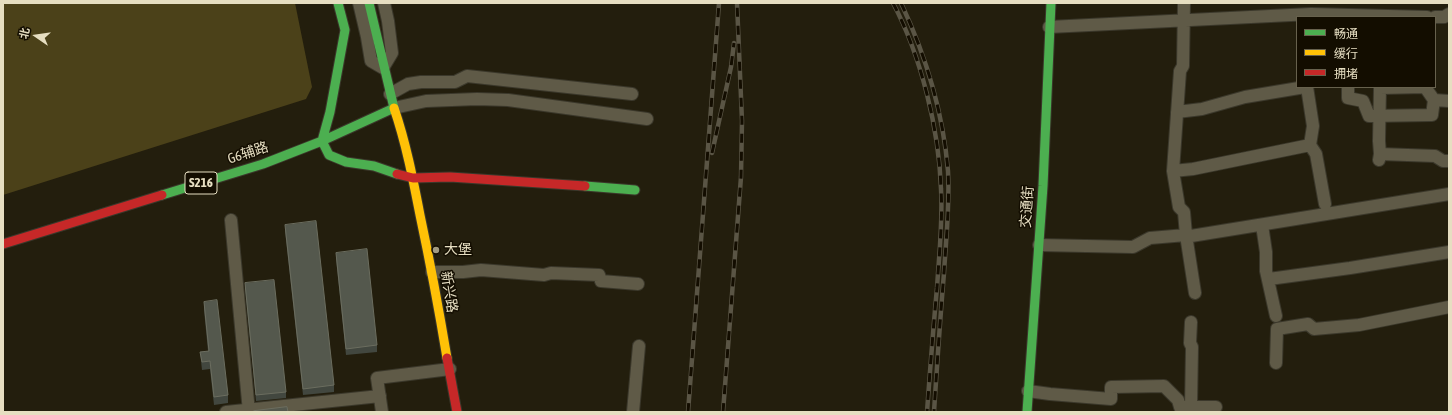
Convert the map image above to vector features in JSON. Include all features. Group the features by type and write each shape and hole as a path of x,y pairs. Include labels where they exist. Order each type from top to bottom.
{"street":[{"path":"338,3 345,30 330,112 322,142 329,155 346,162 370,165 388,172 413,178 450,177 636,190"},
{"path":"359,3 371,61 383,68"},
{"path":"369,3 383,68 394,108 426,101 477,99 508,100 647,119"},
{"path":"383,68 392,53 384,3"},
{"name":"交通街","path":"1027,412 1043,186 1050,3"},
{"path":"1184,3 1183,66 1180,71 1173,171 1179,207 1184,212 1195,293"},
{"path":"1436,17 1444,17 1449,14"},
{"path":"1049,26 1296,17"},
{"path":"345,30 356,31 367,37"},
{"path":"390,94 408,84 421,82 455,82 468,76 632,94"},
{"path":"1177,112 1202,109 1245,97 1300,88"},
{"path":"1306,88 1313,126 1310,145 1316,154 1325,204"},
{"path":"1348,88 1348,98 1363,101 1369,116 1432,115 1434,100 1426,88"},
{"path":"1380,88 1378,141 1379,157 1435,156 1443,161 1449,160"},
{"path":"1434,100 1449,101"},
{"name":"G6辅路","path":"3,244 263,164 322,142 394,108"},
{"name":"新兴路","path":"394,108 402,131 413,178 432,272 457,412"},
{"path":"1173,171 1193,169 1310,145"},
{"path":"1039,245 1133,247 1150,238 1186,235 1191,236 1449,194"},
{"path":"231,220 249,410"},
{"path":"1262,225 1266,252 1266,271 1276,316"},
{"path":"1269,279 1449,252"},
{"path":"432,272 463,272 480,270 544,275 551,273 599,275 601,281 638,284"},
{"path":"1276,363 1277,329 1308,324 1314,328 1359,325 1449,307"},
{"path":"1191,322 1191,407"},
{"path":"633,412 639,346"},
{"path":"382,412 377,378 450,369"},
{"path":"1028,391 1111,399 1111,387 1164,386 1178,400 1180,407 1216,407"},
{"path":"226,412 380,396"}],"shaded area":[{"path":"3,3 295,3 312,87 306,99 3,195"}],"building":[{"path":"316,221 334,385 303,389 285,225"},
{"path":"367,249 377,345 346,349 336,253"},
{"path":"274,280 286,392 256,395 245,283"},
{"path":"217,300 228,395 214,397 210,361 202,362 200,352 209,351 204,302"},
{"path":"287,407 288,412 254,411"}],"railway":[{"path":"688,412 719,3"},
{"path":"723,412 741,177 742,121 737,3"},
{"path":"893,3 912,46 927,93 937,142 940,166 941,226 927,412"},
{"path":"901,3 926,64 938,106 946,149 948,171 948,222 934,412"},
{"path":"712,153 731,67 734,43"}],"traffic: fast":[{"path":"338,3 345,30 330,112 322,141 329,155 346,162 374,166 397,174"},
{"path":"162,195 263,164 322,141 394,108 369,3"},
{"path":"1027,412 1043,186 1051,3"},
{"path":"585,186 635,190"}],"traffic: slow":[{"path":"394,108 412,175 447,358"}],"traffic: jam":[{"path":"397,174 413,178 450,177 585,186"},
{"path":"3,244 162,195"},
{"path":"447,358 457,412"}],"place":[{"name":"大堡","path":"436,250"}]}
